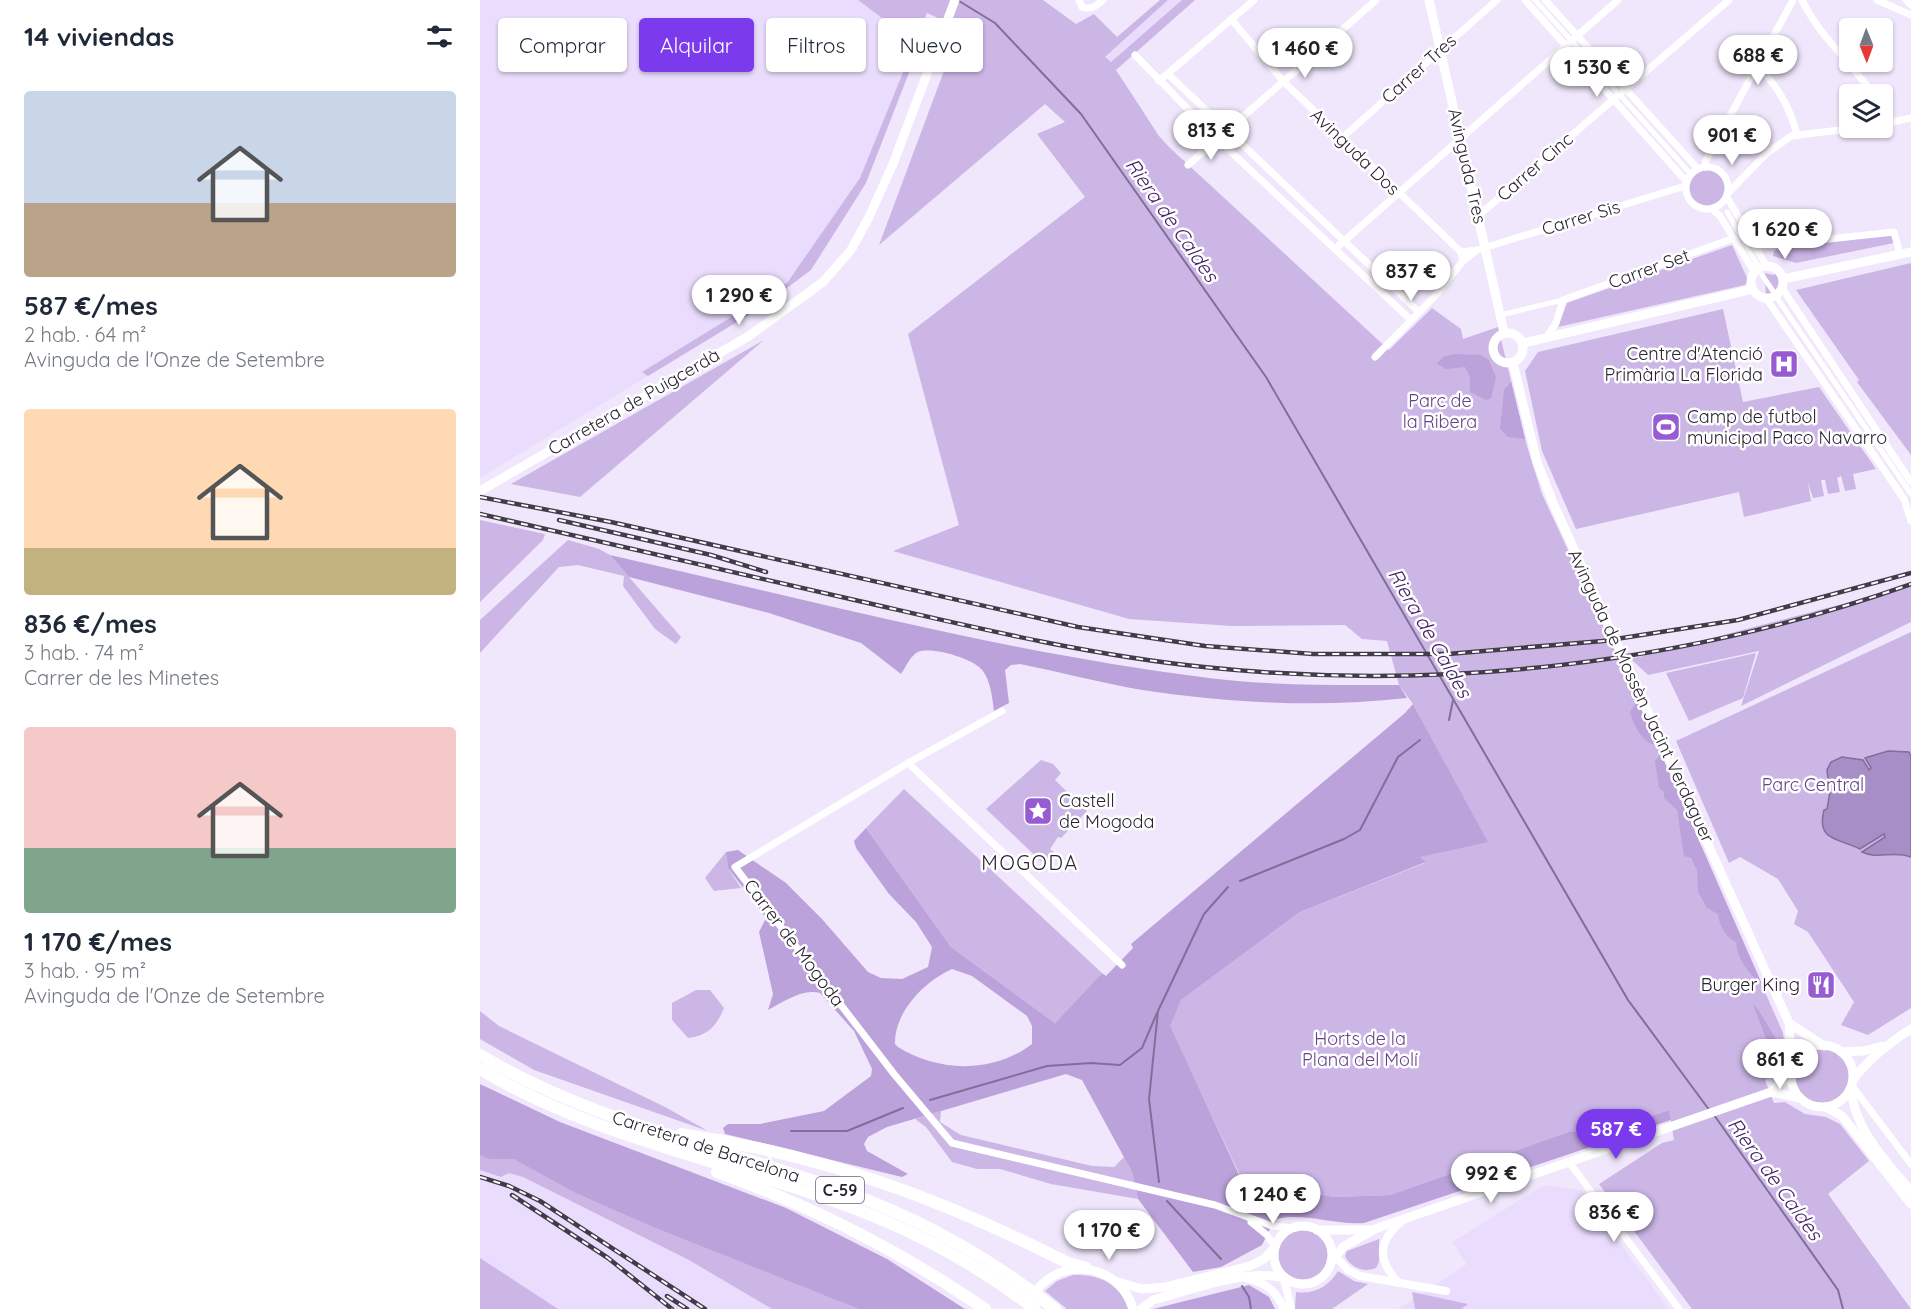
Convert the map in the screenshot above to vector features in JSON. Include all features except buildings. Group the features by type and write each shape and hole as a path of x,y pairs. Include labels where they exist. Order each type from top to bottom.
{"highway":[{"name":"Carretera de Barcelona","path":"480,1055 564,1098 645,1128 808,1180 894,1211 949,1238 1020,1289 1035,1309"},
{"name":"Carretera de Barcelona","path":"480,1069 568,1114 650,1144 828,1200 883,1220 1055,1309"},
{"path":"645,1128 766,1149 879,1179 964,1212 1068,1263 1086,1268"},
{"path":"650,1144 768,1191 857,1232 935,1276 985,1309"}],"main road":[{"name":"Carretera de Puigcerdà","path":"480,491 749,336 823,282 851,250 869,217 893,164 955,0"},
{"name":"Avinguda Tres","path":"1429,0 1478,216 1481,249 1504,332"},
{"path":"1776,289 1779,272 1761,270 1751,282 1756,294 1776,289 1900,254 1911,252"},
{"path":"1523,343 1753,289"},
{"path":"1504,332 1516,334 1523,343 1522,355 1513,363 1503,362 1495,356 1493,346 1496,337 1504,332"},
{"name":"Avinguda de Mossèn Jacint Verdaguer","path":"1513,363 1534,453 1553,503 1790,1023 1792,1070"},
{"path":"1790,1023 1824,1046 1841,1052 1864,1051 1887,1044"},
{"path":"1826,1107 1842,1100 1865,1064 1887,1044 1911,1029"},
{"path":"1141,1309 1153,1300 1243,1277 1267,1274 1301,1284 1311,1283 1327,1271 1333,1259 1347,1244 1375,1229 1771,1092 1792,1070 1796,1060 1808,1049 1824,1046"},
{"path":"1841,1052 1852,1067 1852,1103 1857,1120 1909,1188"},
{"path":"1792,1070 1794,1089 1800,1098"},
{"path":"1771,1092 1800,1098 1815,1106 1826,1107 1842,1116 1911,1204"},
{"path":"1028,1309 1039,1287 1051,1277 1072,1269 1086,1268 1103,1273 1118,1282 1142,1289 1166,1287 1250,1266 1263,1259 1275,1247 1283,1234 1295,1228 1375,1229"},
{"path":"1317,1230 1328,1243 1333,1259"},
{"path":"1275,1247 1275,1263 1284,1278"},
{"path":"1118,1282 1130,1298 1133,1309"}],"street":[{"path":"1079,0 1082,7 1087,8 1094,8 1103,0"},
{"path":"1159,81 1254,0"},
{"path":"1188,165 1376,0"},
{"name":"Carrer Tres","path":"1342,138 1497,0"},
{"path":"1525,0 1624,88 1702,168 1724,174 1728,195 1755,247 1761,270"},
{"path":"1534,0 1572,41 1686,184 1690,200 1696,206 1712,209 1720,216 1776,289 1911,482"},
{"path":"1545,0 1572,41"},
{"path":"1335,249 1618,0"},
{"name":"Carrer Cinc","path":"1478,216 1729,0"},
{"path":"1686,184 1702,168 1756,63 1793,0"},
{"path":"1802,0 1811,18 1866,84"},
{"path":"1877,0 1911,15"},
{"path":"1906,0 1911,5"},
{"name":"Avinguda Dos","path":"1232,19 1283,81 1461,252"},
{"path":"1135,55 1217,139 1411,320"},
{"path":"1756,63 1770,79 1791,111 1797,135"},
{"path":"1168,74 1419,312"},
{"path":"1616,96 1688,171"},
{"path":"1893,123 1911,118"},
{"path":"1712,209 1721,205 1766,154 1797,135 1839,130"},
{"name":"Carrer Sis","path":"1481,249 1686,184"},
{"path":"1727,212 1761,270"},
{"path":"1755,247 1894,232 1900,254"},
{"name":"Carrer Set","path":"1498,315 1563,300 1734,237"},
{"path":"1463,261 1461,252 1481,249"},
{"path":"1375,357 1419,312 1463,261 1481,249"},
{"path":"1776,289 1909,504 1911,521"},
{"path":"1777,298 1911,494"},
{"path":"1546,338 1556,323 1563,300"},
{"path":"1002,711 908,763 1122,965"},
{"name":"Carrer de Mogoda","path":"908,763 735,867 894,1074 952,1143 1215,1205 1272,1226 1295,1228"},
{"path":"1852,1083 1911,1164"},
{"path":"1569,1162 1678,1309"},
{"name":"Carrer de Mogoda","path":"1244,1217 1267,1235 1275,1247"},
{"path":"1399,1284 1385,1265 1383,1251 1388,1236 1404,1219"},
{"path":"1333,1259 1353,1274 1446,1291"},
{"path":"1243,1277 1269,1287 1281,1302 1283,1309"},
{"path":"1284,1278 1292,1309"}],"shaded area":[{"path":"480,0 858,0 881,18 878,18 878,72 909,72 866,183 811,270 760,308 480,478"},
{"path":"1168,0 1182,0 1111,62 1105,57"},
{"path":"1454,354 1480,355 1489,360 1496,378 1491,398 1486,400 1470,392 1470,377 1465,367 1446,369 1437,364 1443,357"},
{"path":"1511,382 1525,439 1508,437 1500,429 1504,390"},
{"path":"610,555 908,624 1058,655 1233,681 1399,685 1407,698 1341,703 1241,701 1142,690 1020,664 1011,665 1005,670 1009,703 994,711 986,676 978,666 963,658 943,652 918,652 910,659 901,674 861,643 769,613 629,577"},
{"path":"1413,704 1488,842 1420,857 1426,862 1300,912 1181,1000 1170,1026 1246,1190 1281,1188 1335,1197 1390,1195 1571,1131 1597,1134 1669,1110 1671,1120 1364,1223 1298,1217 1275,1219 1262,1245 1221,1267 1193,1272 1138,1199 1132,1172 1082,1080 1066,1074 887,1127 868,1137 864,1144 867,1151 908,1174 902,1177 725,1134 723,1128 728,1124 760,1124 824,1111 871,1076 872,1069 854,1031 820,993 800,994 768,1010 773,994 759,932 766,918 728,868 726,852 738,850 786,883 822,919 868,972 881,978 902,979 928,967 932,947 916,922 889,894 856,848 854,841 866,828 951,947 1055,1023 1102,973 1106,976 1133,948 1131,944","holes":["952,969 972,976 1027,1016 1032,1026 1032,1044 1000,1061 965,1066 930,1061 895,1044 896,1032 905,1009 932,981"]},
{"path":"1635,704 1639,704 1656,744 1647,741 1636,728 1630,712"},
{"path":"1888,751 1909,752 1911,756 1911,857 1862,852 1885,837 1884,834 1860,849 1831,837 1823,828 1822,820 1824,810 1827,809 1832,780 1828,779 1827,770 1831,762 1842,757 1863,760 1869,770 1871,768 1865,758"},
{"path":"1661,754 1762,984 1744,966 1736,942 1726,934 1721,927 1718,914 1707,908 1698,892 1697,870 1691,858 1684,856 1677,810 1664,798 1664,792 1659,788 1655,761"},
{"path":"1753,1004 1777,1041 1776,1046 1768,1044"},
{"path":"480,1084 560,1122 786,1208 887,1259 965,1309 859,1309 651,1226 576,1193 514,1159 489,1159 480,1155"},
{"path":"480,1135 874,1309 480,1309"},
{"path":"1544,1185 1581,1190 1669,1309 1398,1309 1467,1264 1452,1242"},
{"path":"1249,1285 1269,1297 1275,1309 1153,1309"}],"green space":[{"path":"858,0 1043,0 1076,24 1094,14 1117,37 1160,0 1168,0 1105,57 1111,62 1182,0 1195,0 1116,70 1159,136 1169,147 1389,350 1432,308 1461,329 1463,339 1498,327 1527,446 1542,494 1620,662 1783,1033 1784,1054 1780,1066 1765,1080 1774,1103 1785,1102 1805,1114 1826,1117 1840,1124 1869,1161 1828,1194 1911,1309 1692,1309 1599,1184 1662,1143 1674,1140 1669,1110 1596,1134 1571,1131 1390,1195 1335,1197 1281,1188 1247,1190 1169,1026 1181,1000 1300,912 1425,863 1419,857 1487,841 1413,704 1399,685 1387,641 1362,639 1345,625 1232,626 1129,619 893,551 959,525 908,334 1085,197 1037,134 1065,122 1045,104 879,245 944,72 983,72 983,18 938,18 927,13 925,18 882,18"},
{"path":"903,72 909,72 866,183 811,270 760,308 648,376 642,372 787,283 860,178"},
{"path":"1707,167 1715,168 1722,173 1727,180 1727,196 1722,203 1715,208 1707,209 1699,208 1692,203 1687,196 1686,188 1687,180 1692,173 1699,168"},
{"path":"1892,235 1894,243 1796,263 1773,256 1774,251 1783,247"},
{"path":"1732,245 1748,280 1745,285 1558,327 1567,303"},
{"path":"1911,263 1911,455 1857,382 1859,380 1796,290"},
{"path":"1779,272 1782,281 1781,289 1766,298 1765,273 1773,275"},
{"name":"Camp de futbol municipal Paco Navarro","path":"1723,309 1743,402 1819,387 1876,469 1853,474 1856,489 1845,491 1841,476 1837,478 1840,492 1828,494 1825,480 1821,480 1824,496 1813,498 1808,483 1811,501 1744,517 1739,492 1576,529 1542,451 1525,371 1538,352"},
{"path":"764,340 580,497 511,484"},
{"path":"480,520 545,534 543,540 480,602"},
{"path":"568,540 599,549 610,555 681,637 676,644 655,629 623,586 624,576 578,565 559,567 480,653 480,620"},
{"path":"1911,586 1911,622 1741,706 1759,651 1648,675 1631,659"},
{"name":"Parc Central","path":"1911,632 1911,1008 1868,1035 1841,1025 1854,1002 1808,932 1794,924 1798,911 1778,879 1740,857 1729,863 1676,741"},
{"path":"1756,653 1743,698 1689,721 1666,673"},
{"path":"1041,760 1053,764 1061,773 1055,780 1087,811 1061,838 1058,837 1050,849 1055,853 1045,865 986,809"},
{"path":"904,789 1102,973 1055,1023 951,947 866,828"},
{"path":"726,852 728,868 741,888 714,891 705,878"},
{"path":"696,990 710,990 724,1008 710,1029 701,1035 688,1038 672,1020 672,1003"},
{"path":"480,1011 499,1026 665,1107 708,1131 534,1070 480,1039"},
{"path":"1822,1045 1839,1050 1844,1054 1848,1059 1853,1076 1848,1093 1844,1098 1839,1102 1822,1107 1805,1102 1800,1098 1796,1093 1791,1076 1796,1059 1800,1054 1805,1050"},
{"path":"941,1111 940,1122 961,1135 1092,1166 1114,1167 1124,1157 1132,1172 1138,1199 1051,1184 1000,1169 977,1169 952,1162 926,1127 915,1119"},
{"path":"480,1135 874,1309 772,1309 689,1260 523,1177 509,1173 501,1177 480,1170"},
{"path":"1303,1226 1319,1231 1327,1239 1332,1255 1327,1271 1319,1279 1303,1284 1287,1279 1279,1271 1274,1255 1279,1239 1287,1231"},
{"path":"1379,1239 1379,1262 1376,1268 1367,1270 1358,1268 1351,1264 1345,1256 1347,1251"},
{"path":"480,1258 558,1309 480,1309"},
{"path":"1338,1271 1354,1281 1368,1284 1332,1309 1295,1309 1296,1292 1315,1291 1330,1281"},
{"path":"1073,1275 1091,1276 1107,1282 1120,1293 1128,1309 1067,1309 1045,1291 1057,1281"},
{"path":"1412,1292 1468,1304 1461,1309 1415,1309"}],"waterway":[{"name":"Riera de Caldes","path":"959,1 995,23 1081,114 1266,377 1628,1000 1710,1111"},
{"path":"1449,720 1453,700"},
{"path":"1240,881 1344,839 1360,830 1398,757 1420,740"},
{"path":"1159,1182 1149,1099 1158,1011 1204,914 1228,887"},
{"path":"930,1100 1047,1066 1091,1063 1120,1065 1142,1048 1157,1013"},
{"path":"791,1131 847,1131 903,1108"},
{"name":"Riera de Caldes","path":"1714,1115 1838,1290 1843,1309"},
{"path":"1167,1201 1221,1259"},
{"path":"1242,1286 1249,1297 1251,1309"}],"railway":[{"path":"480,497 611,522 1078,627 1205,646 1313,654 1448,654 1603,641 1738,620 1911,573"},
{"path":"480,514 1030,639 1160,662 1293,674 1383,676 1473,673 1562,665 1651,652 1739,634 1826,612 1911,584"},
{"path":"559,520 711,555 766,572"},
{"path":"480,1177 509,1186 540,1201 705,1309"},
{"path":"512,1195 608,1258 672,1309"},
{"path":"667,1296 687,1309"}],"place":[{"name":"Centre d'Atenció Primària La Florida","path":"1784,364"},
{"name":"Camp de futbol municipal Paco Navarro","path":"1666,427"},
{"name":"Castell de Mogoda","path":"1038,811"},
{"name":"Burger King","path":"1821,985"}],"district":[{"name":"MOGODA","path":"1030,863"}],"park label":[{"name":"Parc de la Ribera","path":"1440,411"},
{"name":"Horts de la Plana del Molí","path":"1360,1049"}]}
